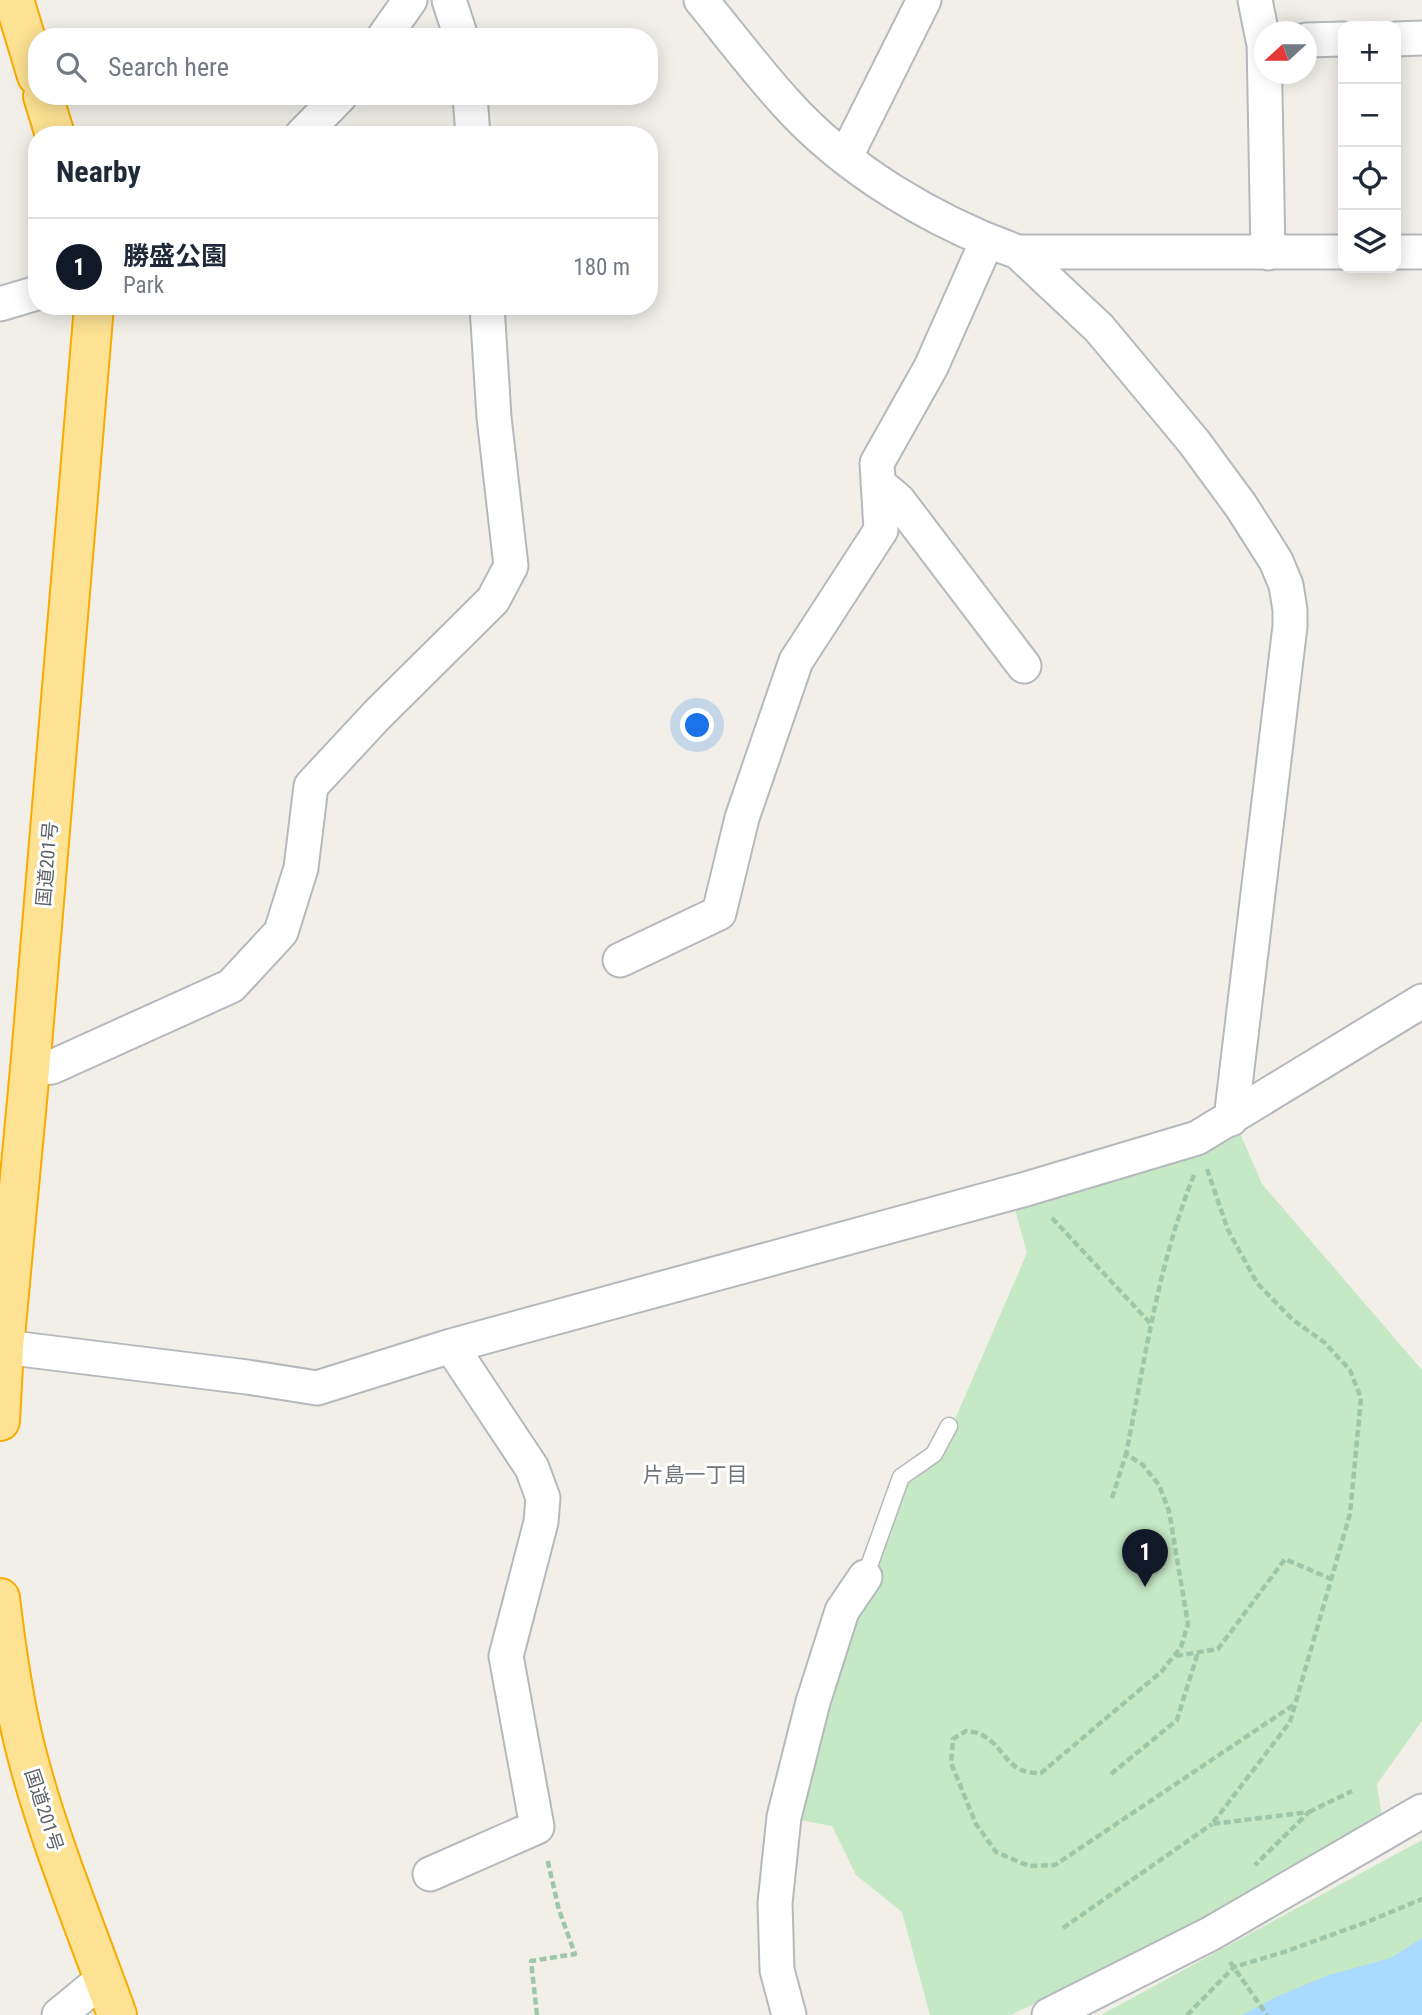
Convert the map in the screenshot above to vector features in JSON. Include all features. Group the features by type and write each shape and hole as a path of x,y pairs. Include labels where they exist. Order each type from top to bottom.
{"highway":[{"path":"14,0 28,46"},
{"path":"46,105 52,126"},
{"name":"国道201号","path":"0,1422 4,1298 30,1069 93,315"},
{"name":"国道201号","path":"0,1598 4,1664 26,1751 54,1843 117,2015"}],"street":[{"path":"390,28 410,0"},
{"path":"449,0 458,28"},
{"path":"701,0 787,104 845,159 937,217 988,241 1018,252 1338,252"},
{"path":"845,159 924,0"},
{"path":"1255,0 1260,21"},
{"path":"1401,39 1422,38"},
{"path":"1317,40 1338,39"},
{"path":"1265,84 1268,253"},
{"path":"311,126 331,105"},
{"path":"471,105 472,126"},
{"path":"620,960 719,913 742,818 796,661 881,530 877,463 931,367 988,241"},
{"path":"1018,252 1099,328 1194,442 1241,506 1276,561 1286,585 1290,626 1231,1119"},
{"path":"1401,252 1422,252"},
{"path":"0,304 28,296"},
{"path":"30,1069 52,1067 231,986 281,932 301,869 311,786 377,715 493,600 511,566 494,417 488,315"},
{"path":"878,483 898,500 1024,666"},
{"path":"4,1347 234,1375 317,1388 451,1346 1026,1189 1199,1146 1231,1119 1422,1001"},
{"path":"430,1874 537,1828 506,1656 541,1522 543,1498 532,1468 451,1346"},
{"path":"789,2015 777,1970 775,1903 785,1817 813,1702 842,1611 865,1577"},
{"path":"1049,2015 1210,1934 1422,1811"},
{"path":"59,2015 104,1978"}],"lane":[{"path":"865,1577 901,1477 933,1454 948,1426"}],"path":[{"path":"1112,1499 1126,1454 1163,1270 1199,1146"},
{"path":"1063,1928 1212,1824 1290,1722 1350,1514 1361,1398 1350,1370 1324,1342 1293,1320 1257,1283 1228,1230 1199,1146"},
{"path":"1026,1189 1152,1325"},
{"path":"1126,1454 1143,1465 1159,1485 1169,1511 1188,1623 1181,1647 1161,1672 1041,1773 1026,1773 1013,1766 981,1734 966,1731 953,1739 951,1763 976,1824 996,1852 1029,1866 1055,1865 1295,1704"},
{"path":"1174,1656 1218,1649 1285,1559 1331,1579"},
{"path":"1111,1774 1177,1720 1198,1652"},
{"path":"1251,1869 1310,1812 1352,1791"},
{"path":"1212,1824 1310,1812"},
{"path":"537,1828 559,1910 575,1954 531,1961 537,2015"},
{"path":"1187,2015 1234,1967 1287,1951 1422,1899"},
{"path":"1244,1983 1267,2015"}],"green space":[{"path":"1239,1131 1262,1184 1422,1370 1422,1721 1377,1784 1383,1824 1087,1981 1010,2015 930,2015 902,1912 856,1875 832,1826 794,1819 843,1644 904,1478 940,1454 1027,1253 1014,1206"},
{"path":"1422,1840 1422,2015 1101,2015"}],"water":[{"path":"1422,1938 1422,2015 1242,2015 1278,1996 1329,1975 1391,1958"}],"place":[{"name":"勝盛公園","path":"1145,1587"}],"district":[{"name":"片島一丁目","path":"695,1475"}]}
